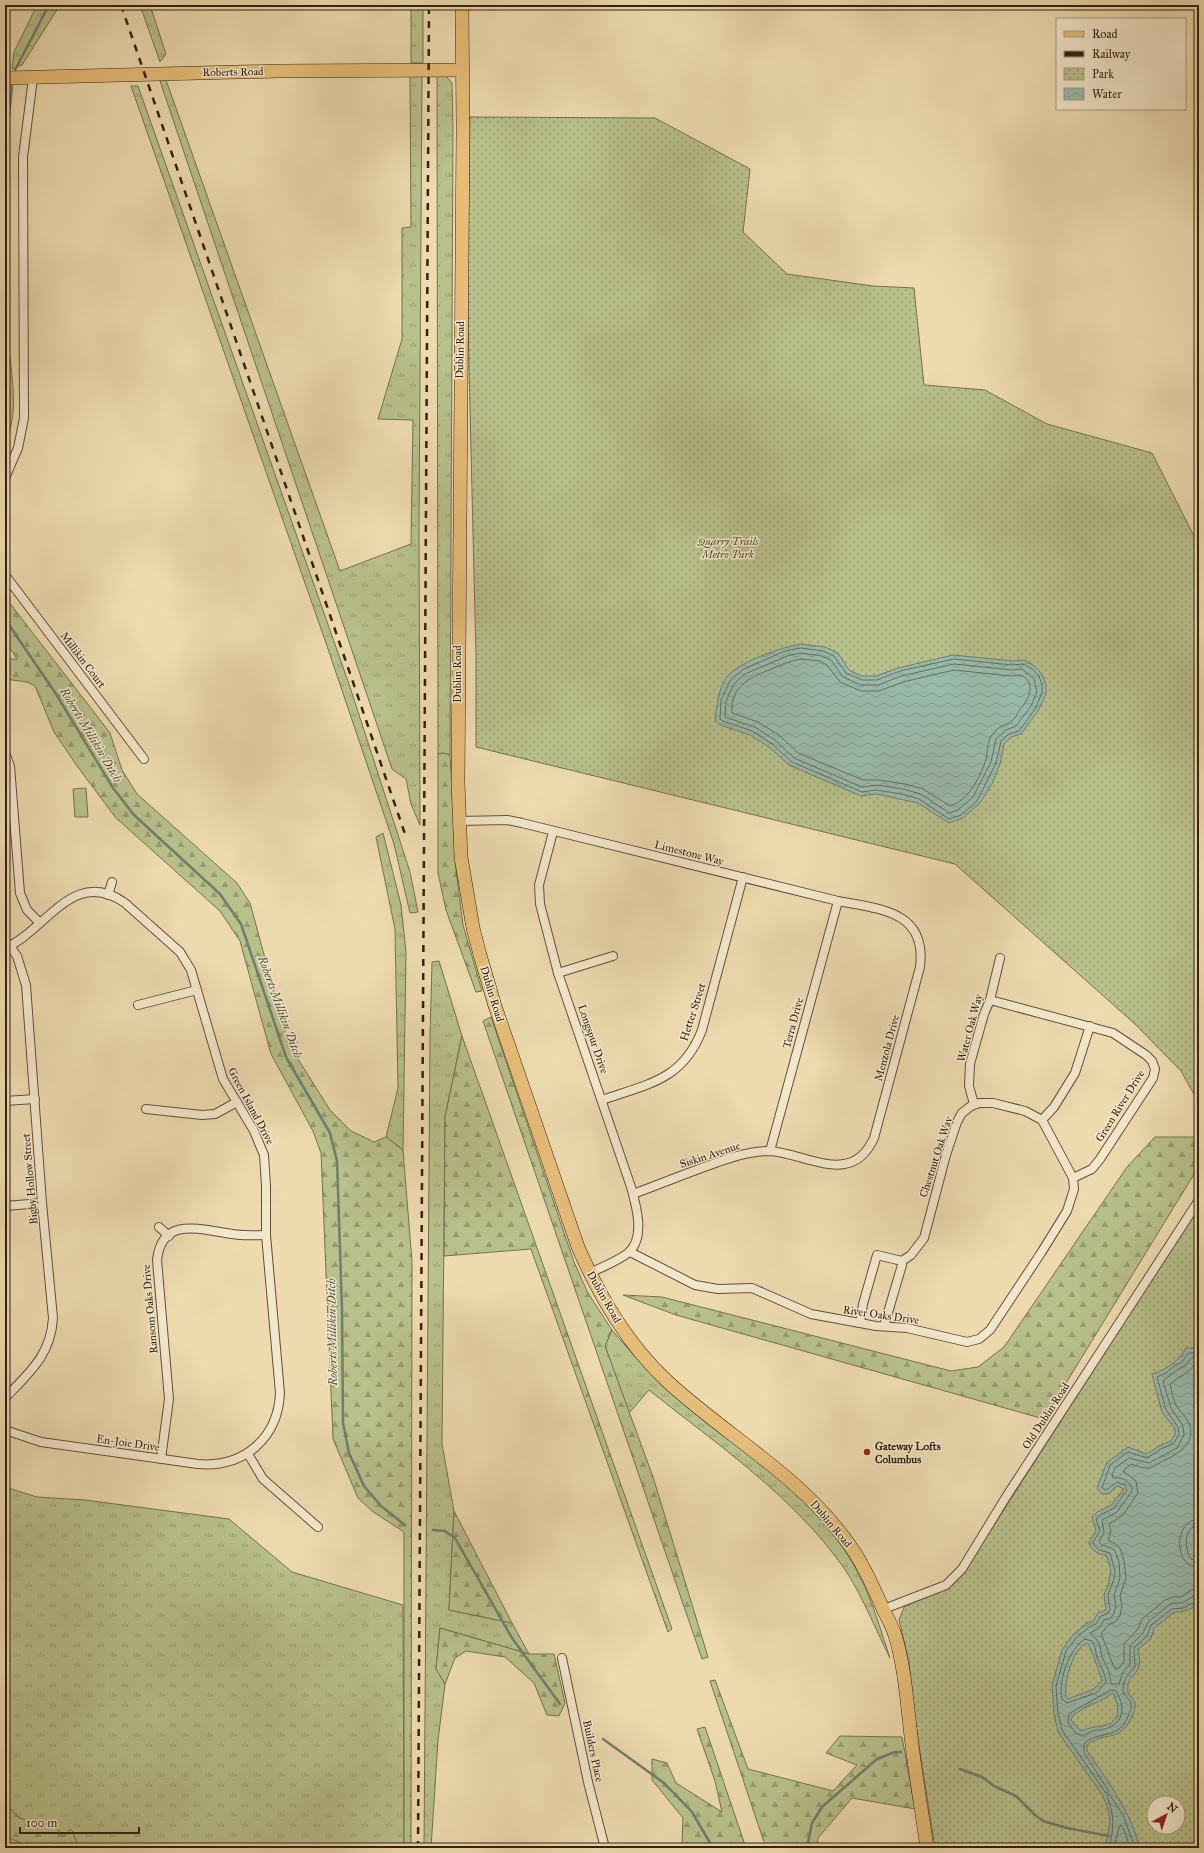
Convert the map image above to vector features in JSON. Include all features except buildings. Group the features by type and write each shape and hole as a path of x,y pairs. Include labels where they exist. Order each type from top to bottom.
{"main road":[{"name":"Dublin Road","path":"462,5 461,70 463,128 457,692 460,821 464,880 473,928 482,962 516,1070 578,1247 614,1318 636,1348 656,1371 680,1393 804,1491 833,1522 854,1551 872,1582 895,1635 904,1678 913,1756 927,1848"},
{"name":"Roberts Road","path":"5,78 279,71 461,70"}],"street":[{"path":"5,478 18,448 24,418 23,157 33,78"},
{"name":"Millikin Court","path":"5,575 144,759"},
{"path":"5,753 10,766 20,893 27,910 40,923"},
{"name":"Limestone Way","path":"460,821 507,820 838,901 884,910 897,915 909,923"},
{"name":"Longspur Drive","path":"553,832 542,870 539,893 540,904 558,973 633,1194 638,1217 638,1234 636,1242 630,1252"},
{"name":"Hetter Street","path":"602,1100 661,1079 678,1068 691,1053 702,1030 743,877"},
{"path":"8,947 28,934 54,909 75,896 89,894 108,895 112,882"},
{"name":"Green Island Drive","path":"108,895 117,898 125,904 180,952 191,970 217,1065 223,1079 254,1130 264,1155 266,1186 266,1235 279,1367 280,1405 265,1437 248,1454"},
{"name":"Terra Drive","path":"770,1151 838,901"},
{"name":"Menzola Drive","path":"843,1165 852,1162 865,1153 874,1138 922,955 918,937 909,923"},
{"name":"Bigby Hollow Street","path":"5,1398 43,1356 52,1330 51,1292 42,1203 26,985 17,956 8,947"},
{"path":"558,973 613,956"},
{"name":"Water Oak Way","path":"974,1104 969,1086 970,1064 984,1014 990,1000 1000,958"},
{"path":"138,1005 197,990"},
{"name":"Green River Drive","path":"990,1000 1113,1033 1146,1055 1152,1061 1154,1069 1153,1078 1100,1159 1092,1169 1073,1178"},
{"path":"1042,1120 1054,1107 1075,1073 1090,1026"},
{"path":"5,1101 34,1099"},
{"path":"146,1109 202,1115 215,1114 237,1102"},
{"path":"974,1104 984,1102 1008,1106 1025,1111 1042,1120 1073,1178"},
{"name":"Chestnut Oak Way","path":"902,1261 911,1256 924,1238 946,1154 957,1122 962,1113 974,1104"},
{"name":"Siskin Avenue","path":"633,1194 730,1158 750,1153 770,1151 825,1163 843,1165"},
{"name":"River Oaks Drive","path":"630,1252 695,1285 718,1289 752,1288 811,1314 860,1323 907,1328 967,1342 990,1330 1005,1309 1068,1211 1074,1189 1073,1178"},
{"name":"Old Dublin Road","path":"884,1609 946,1585 962,1569 1000,1507 1199,1200"},
{"path":"5,1206 42,1203"},
{"path":"160,1227 169,1236 178,1230 186,1228 201,1228 233,1234 266,1235"},
{"name":"Ransom Oaks Drive","path":"161,1459 169,1399 157,1260 161,1245 169,1236"},
{"path":"590,1273 630,1252"},
{"path":"860,1323 863,1304 877,1255 902,1261 896,1291 884,1326"},
{"name":"En-Joie Drive","path":"5,1430 41,1442 207,1465 234,1460 248,1454"},
{"path":"248,1454 263,1479 318,1526"},
{"name":"Builders Place","path":"562,1658 605,1848"}],"green space":[{"path":"37,5 60,5 22,65 12,69 14,52"},
{"path":"140,5 150,5 166,54 160,62"},
{"path":"411,5 423,5 423,63 411,63"},
{"path":"410,75 422,76 419,526 420,825 411,804 406,779 392,769 160,81 166,80 340,571 411,544 413,420 378,419 402,339 402,228 411,227"},
{"path":"437,75 446,76 452,83 453,129 450,755 443,753 438,754"},
{"path":"131,86 138,86 349,684 410,872 418,912 410,913 394,844 326,643"},
{"name":"Quarry Trails Metro Park","path":"470,117 655,118 750,169 743,232 787,274 873,286 914,288 924,385 985,390 1047,424 1152,453 1199,546 1199,1103 1181,1071 1135,1024 955,864 476,747 476,656 467,284"},
{"path":"5,353 10,356 14,401 12,423 5,445"},
{"path":"5,597 110,733 122,770 137,794 237,883 250,903 288,1043 330,1110 351,1131 374,1142 386,1137 403,1150 412,1262 411,1848 404,1848 404,1532 372,1511 358,1498 333,1439 321,1153 313,1131 271,1054 240,941 220,911 116,818 77,766 54,732 35,686 27,682 5,679 5,659 17,659 5,640"},
{"path":"443,753 450,755 456,870 463,925 482,991 476,992 446,910 438,873 438,754"},
{"path":"86,788 88,817 75,817 73,789"},
{"path":"383,833 401,905 406,952 403,1150 386,1137 398,1088 395,929 376,837"},
{"path":"439,961 462,1036 445,1117 442,1444 454,1511 449,1610 512,1623 529,1654 440,1628 436,1669 445,1684 438,1740 431,1848 424,1848 430,1036 432,962"},
{"path":"491,1017 574,1262 588,1293 612,1330 605,1346 653,1477 708,1657 702,1659 483,1021"},
{"path":"462,1036 672,1629 668,1632 531,1249 444,1256 445,1117"},
{"path":"1155,1137 1199,1137 1199,1166 1044,1419 676,1315 623,1295 662,1297 951,1371 978,1367 1004,1347 1127,1167"},
{"path":"1199,1206 1199,1848 935,1848 912,1700 909,1661 899,1620 904,1607 947,1587 964,1572"},
{"path":"612,1330 641,1364 665,1387 746,1451 793,1491 835,1536 852,1562 864,1585 874,1609 890,1658 851,1578 824,1542 778,1495 728,1452 649,1390 629,1413 605,1346"},
{"path":"5,1487 37,1497 85,1500 229,1519 292,1572 403,1605 404,1848 5,1848"},
{"path":"454,1511 512,1623 449,1610"},
{"path":"440,1628 529,1654 554,1654 565,1703 559,1716 547,1715 534,1683 505,1657 466,1651 455,1658 445,1684 436,1669"},
{"path":"715,1680 748,1769 833,1791 857,1765 826,1753 840,1736 902,1737 915,1809 852,1798 818,1838 817,1848 766,1848 710,1681"},
{"path":"705,1727 746,1848 685,1848 682,1843 683,1818 652,1780 652,1759 667,1763 676,1783 722,1812 715,1781 697,1729"},
{"path":"11,1809 18,1817 39,1826 52,1822 64,1837 70,1829 73,1832 76,1841 82,1848 33,1848 5,1836 5,1814"}],"water":[{"path":"801,644 825,647 838,653 849,670 862,676 876,676 898,668 953,655 1013,661 1024,660 1033,665 1042,674 1046,684 1046,694 1038,711 1021,734 1011,737 1004,744 1000,764 992,784 980,803 963,818 949,823 918,803 876,794 861,796 789,765 769,747 750,735 720,725 715,720 721,688 726,678 732,672 740,666 761,656 783,648"},
{"path":"1186,1348 1199,1348 1199,1530 1195,1541 1200,1568 1199,1602 1188,1610 1175,1612 1154,1628 1151,1639 1138,1649 1140,1659 1139,1667 1128,1684 1128,1693 1133,1698 1135,1708 1128,1724 1117,1734 1100,1738 1087,1745 1087,1751 1126,1811 1137,1837 1139,1848 1105,1848 1110,1824 1109,1812 1103,1796 1058,1732 1054,1714 1052,1685 1062,1650 1073,1635 1087,1623 1093,1621 1098,1613 1106,1610 1104,1594 1108,1586 1111,1571 1107,1556 1095,1552 1091,1548 1089,1542 1096,1531 1092,1517 1097,1512 1111,1505 1124,1489 1117,1486 1108,1494 1102,1494 1097,1488 1107,1462 1128,1447 1147,1454 1159,1446 1171,1441 1175,1434 1175,1429 1162,1412 1152,1374 1172,1364","holes":["1087,1643 1098,1667 1102,1681 1094,1689 1068,1699 1066,1697 1066,1683 1070,1667 1077,1652","1113,1693 1118,1711 1115,1719 1111,1723 1081,1731 1071,1720 1077,1712"]}],"waterway":[{"name":"Roberts Millikin Ditch","path":"15,70 49,5"},
{"name":"Roberts Millikin Ditch","path":"5,156 12,86"},
{"name":"Roberts Millikin Ditch","path":"5,380 7,405 5,425"},
{"name":"Roberts Millikin Ditch","path":"5,619 56,694 113,788 134,815 220,894 241,924 286,1057 330,1133 337,1161 342,1309 343,1423 349,1453 364,1486 381,1506 405,1525"},
{"name":"Roberts Millikin Ditch","path":"433,1530 445,1531 455,1538 512,1638 560,1704"},
{"name":"Roberts Millikin Ditch","path":"603,1739 664,1783 692,1812 713,1848"},
{"name":"Roberts Millikin Ditch","path":"807,1848 812,1823 822,1807 877,1759 895,1752 901,1752"},
{"name":"Roberts Millikin Ditch","path":"960,1769 982,1777 994,1786 1016,1796 1043,1821 1067,1828 1109,1836"}],"railway":[{"path":"121,5 405,834"},
{"path":"418,1848 429,5"}],"place":[{"name":"Gateway Lofts Columbus","path":"867,1452"}]}
